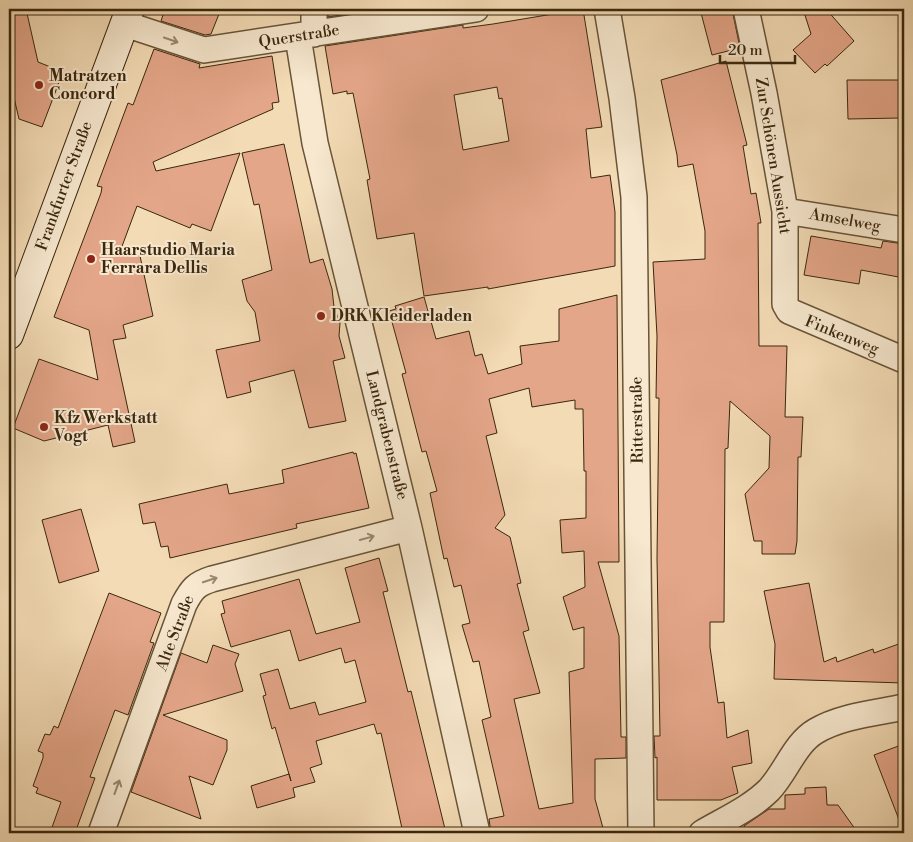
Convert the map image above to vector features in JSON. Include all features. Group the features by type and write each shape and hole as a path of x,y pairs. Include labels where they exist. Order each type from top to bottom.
{"main road":[{"name":"Frankfurter Straße","path":"9,335 128,16"}],"street":[{"name":"Landgrabenstraße","path":"314,9 306,36 315,144 409,528 477,833"},
{"name":"Querstraße","path":"128,16 204,50 476,9"},
{"name":"Ritterstraße","path":"607,9 624,113 634,197 642,833"},
{"name":"Zur Schönen Aussicht","path":"746,9 764,93 785,211 786,304"},
{"name":"Amselweg","path":"785,211 904,230"},
{"name":"Finkenweg","path":"786,304 789,311 800,318 822,324 904,360"},
{"name":"Alte Straße","path":"101,833 184,604 192,589 198,584 212,579 409,528"},
{"path":"702,833 746,808 768,791 802,744 814,732 833,724 904,707"}],"building":[{"path":"9,9 26,9 38,62 63,72 42,127 19,119 11,85 9,86"},
{"path":"165,9 221,9 211,34 205,35 161,21"},
{"path":"328,9 381,9 328,17"},
{"path":"583,9 602,127 586,129 591,178 610,175 615,212 615,266 488,289 488,287 424,296 414,233 377,239 367,180 370,179 353,93 347,94 347,91 333,94 325,46 463,25 463,28","holes":["497,87 499,99 502,98 509,141 463,150 454,95"]},
{"path":"700,9 732,9 740,48 712,55"},
{"path":"803,9 826,9 854,41 827,66 825,64 815,73 793,50 811,34"},
{"path":"154,49 200,64 199,68 272,56 279,102 272,103 273,109 153,162 156,171 240,153 211,231 192,224 190,228 137,206 121,249 140,256 153,316 123,325 126,338 113,340 135,442 113,447 108,425 44,441 13,428 39,359 98,380 89,330 54,317 101,193 102,187 97,186 128,103 133,105"},
{"path":"726,61 747,145 743,146 751,194 756,193 761,223 758,223 759,346 787,346 785,417 803,417 801,457 798,457 797,541 795,554 762,554 762,541 754,541 745,494 769,468 770,436 730,401 728,448 725,449 724,622 710,622 710,647 718,703 724,702 727,738 748,730 752,763 732,767 738,793 721,800 657,800 657,757 655,758 654,736 660,736 657,558 659,398 656,398 657,336 653,262 705,259 705,231 693,164 678,167 661,80"},
{"path":"847,80 899,80 900,118 848,119"},
{"path":"284,144 310,263 323,259 332,289 334,307 340,323 339,336 345,358 333,361 346,421 309,428 294,370 249,382 251,392 227,398 216,350 260,341 255,312 247,301 242,280 272,270 259,204 254,205 242,153"},
{"path":"811,236 881,248 883,241 904,244 904,278 861,270 859,284 804,275"},
{"path":"617,295 619,562 598,562 619,636 621,737 626,737 626,758 595,759 595,799 603,828 585,833 491,833 489,819 504,816 482,720 491,717 479,661 473,662 462,625 470,623 461,585 454,587 447,558 444,559 430,493 437,491 426,451 422,452 402,374 406,373 389,311 396,309 395,306 424,297 436,339 469,331 475,356 482,354 488,374 522,364 520,346 559,341 559,309","holes":["529,388 532,407 575,400 575,409 583,409 584,471 586,471 586,518 560,520 562,553 584,551 585,587 563,597 573,630 584,627 584,668 569,672 573,803 539,809 514,699 540,693 523,632 529,630 517,584 521,583 510,537 495,528 505,515 486,436 497,433 489,399"]},
{"path":"353,452 354,454 356,453 369,508 296,524 297,528 170,558 168,546 161,547 155,522 143,524 139,504 227,484 229,494 284,483 282,470"},
{"path":"81,509 99,571 59,583 42,520"},
{"path":"379,558 388,591 383,592 408,692 411,691 446,833 403,833 381,733 377,734 374,724 316,741 322,764 310,768 315,782 293,788 295,797 257,808 251,786 289,774 275,727 272,729 263,696 266,695 260,674 278,669 290,709 315,702 319,715 366,702 355,660 345,663 341,648 299,661 290,630 231,647 221,614 225,613 222,601 299,579 316,634 360,622 345,568"},
{"path":"809,583 824,662 836,657 837,662 873,649 874,653 904,642 904,683 774,679 775,644 764,591"},
{"path":"109,593 161,613 150,642 154,643 128,715 115,710 90,777 95,778 75,833 50,833 61,802 36,793 38,788 33,786 43,758 43,753 38,751 45,734 50,735 54,726 58,728"},
{"path":"213,645 239,654 235,664 243,691 163,715 227,740 227,750 213,785 189,776 201,819 131,792 181,653 207,663"},
{"path":"904,744 904,829 903,830 874,755"},
{"path":"826,787 827,805 838,805 858,833 745,833 744,826 769,809 785,809 785,795 805,794 805,788"}],"place":[{"name":"Matratzen Concord","path":"39,85"},
{"name":"Haarstudio Maria Ferrara Dellis","path":"91,259"},
{"name":"DRK Kleiderladen","path":"321,316"},
{"name":"Kfz Werkstatt Vogt","path":"44,427"}]}
